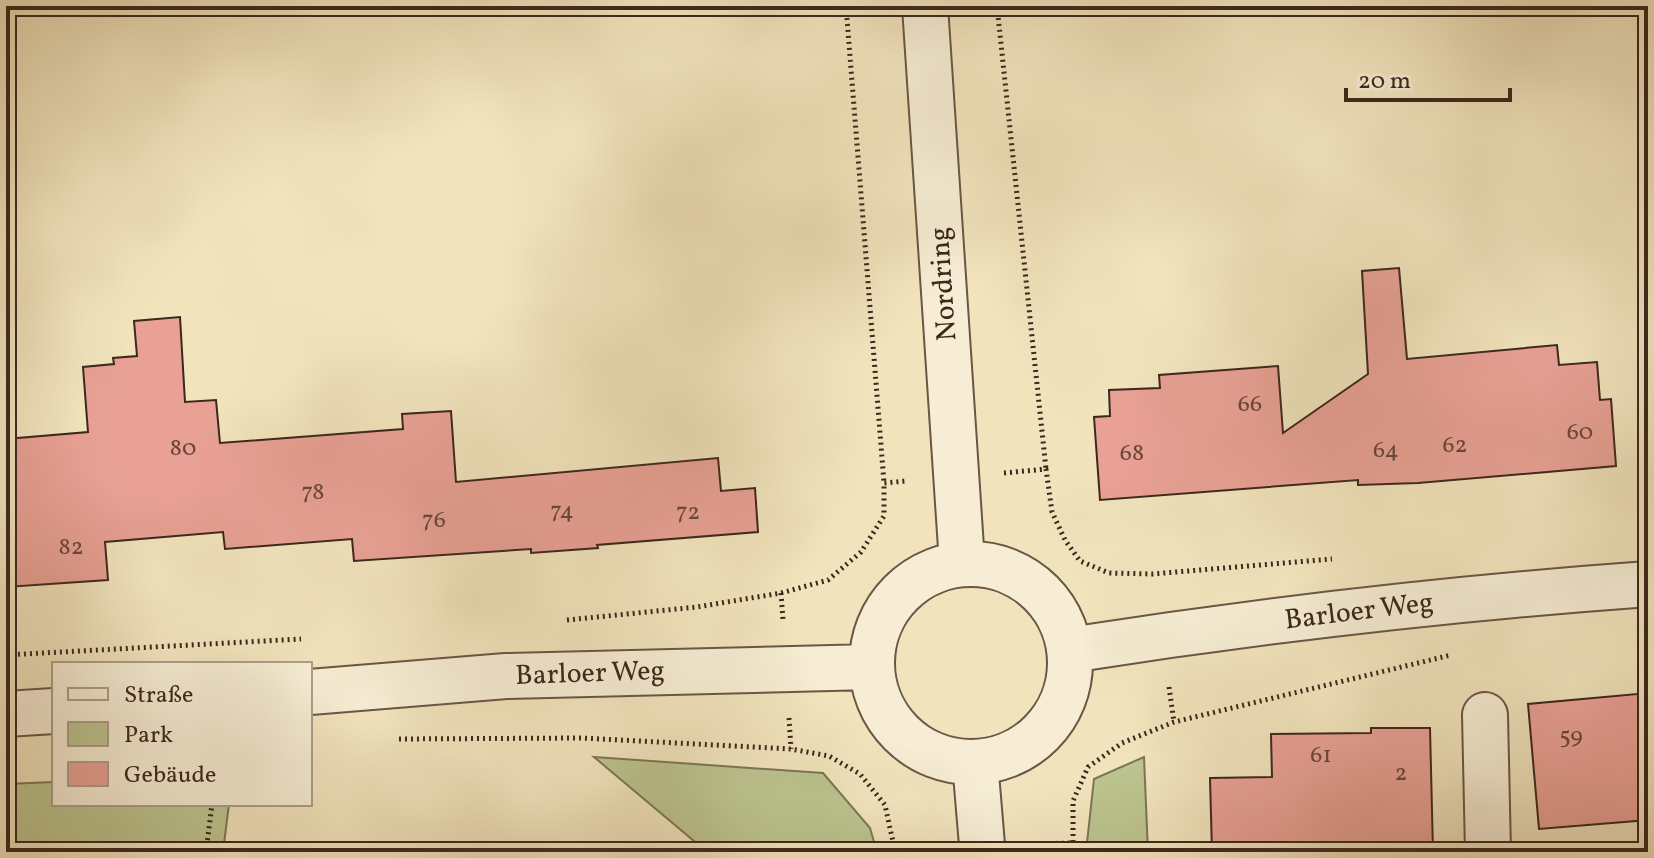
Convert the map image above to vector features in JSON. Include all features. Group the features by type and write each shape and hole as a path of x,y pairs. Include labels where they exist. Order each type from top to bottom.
{"street":[{"name":"Nordring","path":"925,6 962,563"},
{"path":"962,563 993,565 1021,576 1045,595 1061,621 1070,650 1069,683 1061,704 1057,714 1036,739 1007,756 975,762 945,759 917,747 894,726 878,700 871,667 874,639 885,611 905,587 931,571 962,563"},
{"name":"Barloer Weg","path":"1070,650 1484,596 1648,584"},
{"name":"Barloer Weg","path":"312,692 506,676 871,667"},
{"path":"6,714 52,711"},
{"path":"1485,715 1488,852"},
{"path":"975,762 982,845"}],"path":[{"path":"564,620 697,607 781,593 828,580 861,552 884,516 884,483 846,6"},
{"path":"997,6 1046,469 1052,512 1065,540 1080,561 1109,573 1152,574 1342,558"},
{"path":"884,483 1046,469"},
{"path":"6,655 315,638"},
{"path":"206,852 212,806"}],"green space":[{"path":"594,757 823,773 870,828 877,852 707,852"},
{"path":"1144,757 1148,852 1086,852 1094,779"},
{"path":"52,782 52,806 229,806 223,852 9,852 6,784"}],"building":[{"path":"1399,268 1407,359 1557,345 1559,365 1597,362 1600,400 1611,399 1616,466 1418,483 1358,485 1358,480 1100,500 1094,417 1110,416 1109,390 1160,388 1159,375 1278,366 1283,433 1368,374 1362,271"},
{"path":"180,317 185,402 216,400 220,443 403,429 402,414 451,411 456,482 718,458 721,491 755,488 758,532 531,553 531,549 354,561 352,539 225,549 223,532 105,542 108,580 6,587 6,439 88,432 83,367 114,364 113,358 137,356 134,321"},
{"path":"1648,693 1648,820 1539,829 1528,704"},
{"path":"1371,728 1430,728 1433,852 1212,852 1210,778 1272,777 1271,734 1371,733"}]}
